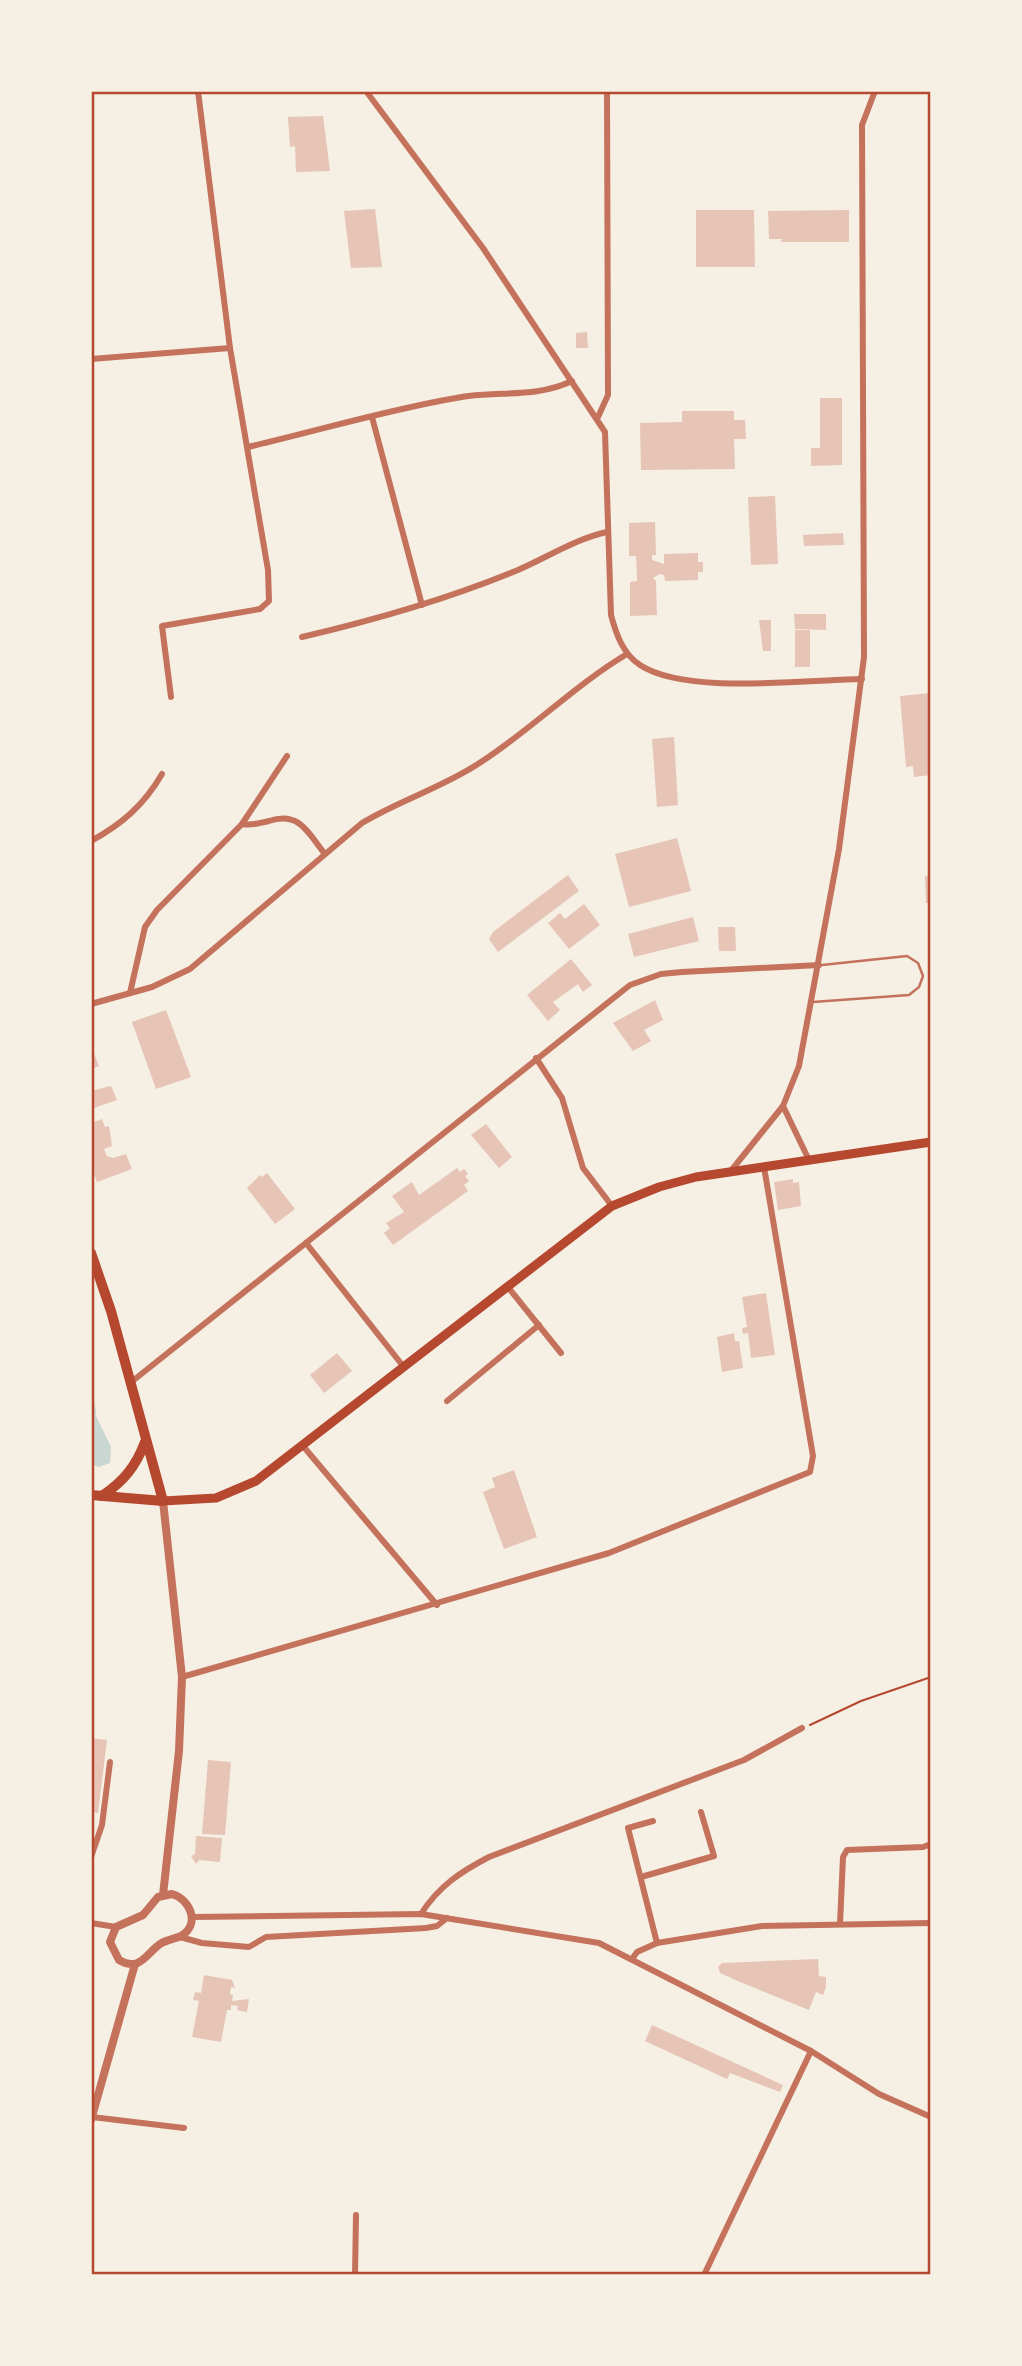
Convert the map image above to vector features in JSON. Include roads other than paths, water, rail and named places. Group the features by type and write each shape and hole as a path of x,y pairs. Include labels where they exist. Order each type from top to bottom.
{"main road":[{"path":"96,1496 163,1502 216,1498 239,1491 303,1446 612,1206 659,1188 730,1172 931,1142"},
{"path":"91,1253 163,1502"},
{"path":"96,1496 127,1476 146,1441"}],"street":[{"path":"171,697 162,626 260,609 269,601 268,570 230,348 198,91"},
{"path":"366,91 456,210 598,416 607,442 611,615 616,633 628,653 648,669 677,679 716,682 862,679"},
{"path":"598,416 608,395 607,91"},
{"path":"730,1172 783,1106 800,1066 839,849 862,679 862,125 875,91"},
{"path":"91,359 230,348"},
{"path":"248,447 468,396 537,393 572,381"},
{"path":"372,417 422,606"},
{"path":"302,637 422,606 519,570 592,535 607,532"},
{"path":"91,1004 152,987 190,969 362,823 390,806 460,776 628,653"},
{"path":"130,993 145,927 157,910 242,824 287,756"},
{"path":"91,841 128,817 148,797 162,774"},
{"path":"242,824 257,824 289,817 297,821 325,854"},
{"path":"130,1383 536,1058 638,981 682,972 818,965"},
{"path":"536,1058 562,1098 583,1168 612,1206"},
{"path":"783,1106 809,1160"},
{"path":"182,1677 437,1605 662,1534 813,1469 764,1167"},
{"path":"306,1243 403,1366"},
{"path":"507,1285 561,1353"},
{"path":"447,1401 539,1325"},
{"path":"303,1446 437,1605"},
{"path":"91,1923 116,1927 143,1915 163,1895 179,1751 182,1677 163,1502"},
{"path":"421,1914 434,1893 461,1872 488,1857 744,1760 802,1728"},
{"path":"91,1857 102,1825 110,1762"},
{"path":"641,1877 714,1856 701,1812"},
{"path":"653,1821 628,1828 657,1943"},
{"path":"840,1924 843,1857 847,1850 923,1847 931,1844"},
{"path":"116,1927 110,1942 114,1956 122,1962 135,1964 145,1961 163,1942 180,1937 190,1926 192,1917 185,1900 172,1894 163,1895"},
{"path":"192,1917 421,1914 599,1943 811,2051 879,2094 931,2117"},
{"path":"180,1937 202,1943 256,1945 266,1937 364,1934 426,1928 447,1918"},
{"path":"632,1959 637,1952 657,1943 762,1926 931,1923"},
{"path":"135,1964 92,2118 184,2128"},
{"path":"704,2275 811,2051"},
{"path":"355,2275 356,2214"}],"lane":[{"path":"813,1002 909,995 919,987 923,976 918,963 907,956 818,965"}],"waterway":[{"path":"91,1390 95,1414"}]}
